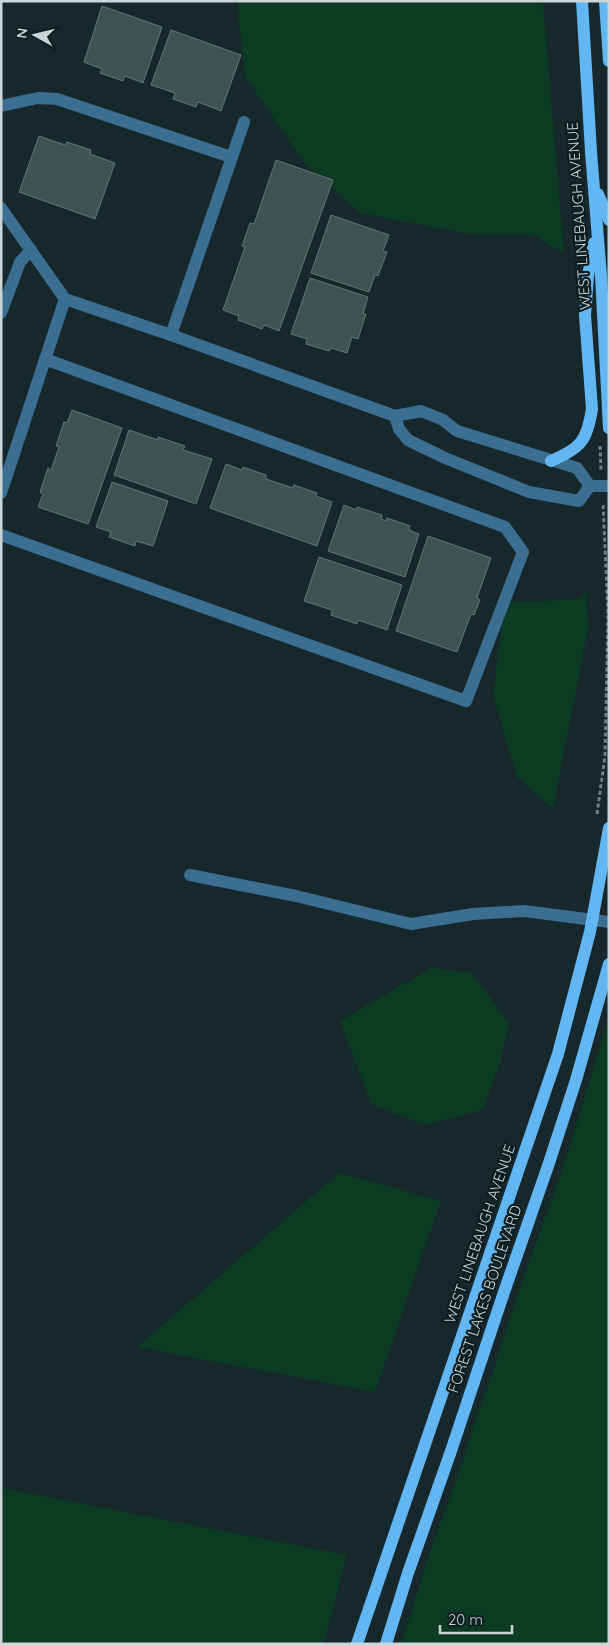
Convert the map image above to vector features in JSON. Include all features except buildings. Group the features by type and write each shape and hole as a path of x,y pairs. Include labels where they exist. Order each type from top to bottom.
{"main road":[{"name":"WEST LINEBAUGH AVENUE","path":"582,1 593,182 601,276 609,428"},
{"path":"605,1 609,61"},
{"path":"593,182 609,220"},
{"path":"551,461 575,448 584,440 590,425 592,409 585,315 588,276 597,228"},
{"name":"WEST LINEBAUGH AVENUE","path":"357,1644 558,1054 593,919 609,828"},
{"name":"FOREST LAKES BOULEVARD","path":"386,1644 408,1573 549,1163 579,1071 609,964"}],"lane":[{"path":"1,106 38,98 57,99 231,157"},
{"path":"171,335 244,122"},
{"path":"1,208 65,299 395,416 420,411 443,420 457,431 577,468 590,486"},
{"path":"1,313 20,262 31,250"},
{"path":"1,493 65,299"},
{"path":"1,535 466,701 523,552 505,526 46,359"},
{"path":"395,416 399,429 408,440 445,458 528,492 579,501 590,486 605,483"},
{"path":"190,875 296,896 411,924 473,914 524,912 609,922"}],"path":[{"path":"600,440 605,483"},
{"path":"596,821 605,756 608,614 603,498"}],"green space":[{"path":"237,1 543,1 564,253 531,234 469,234 360,213 304,163 245,76"},
{"path":"586,591 588,628 553,809 517,777 493,696 504,603 581,599"},
{"path":"431,968 472,973 509,1023 501,1061 482,1110 424,1125 371,1104 340,1021"},
{"path":"609,1018 609,1644 401,1644 432,1546 465,1455 516,1299 563,1168"},
{"path":"339,1173 441,1201 375,1392 137,1347"},
{"path":"1,1488 347,1555 324,1644 1,1644"}]}
